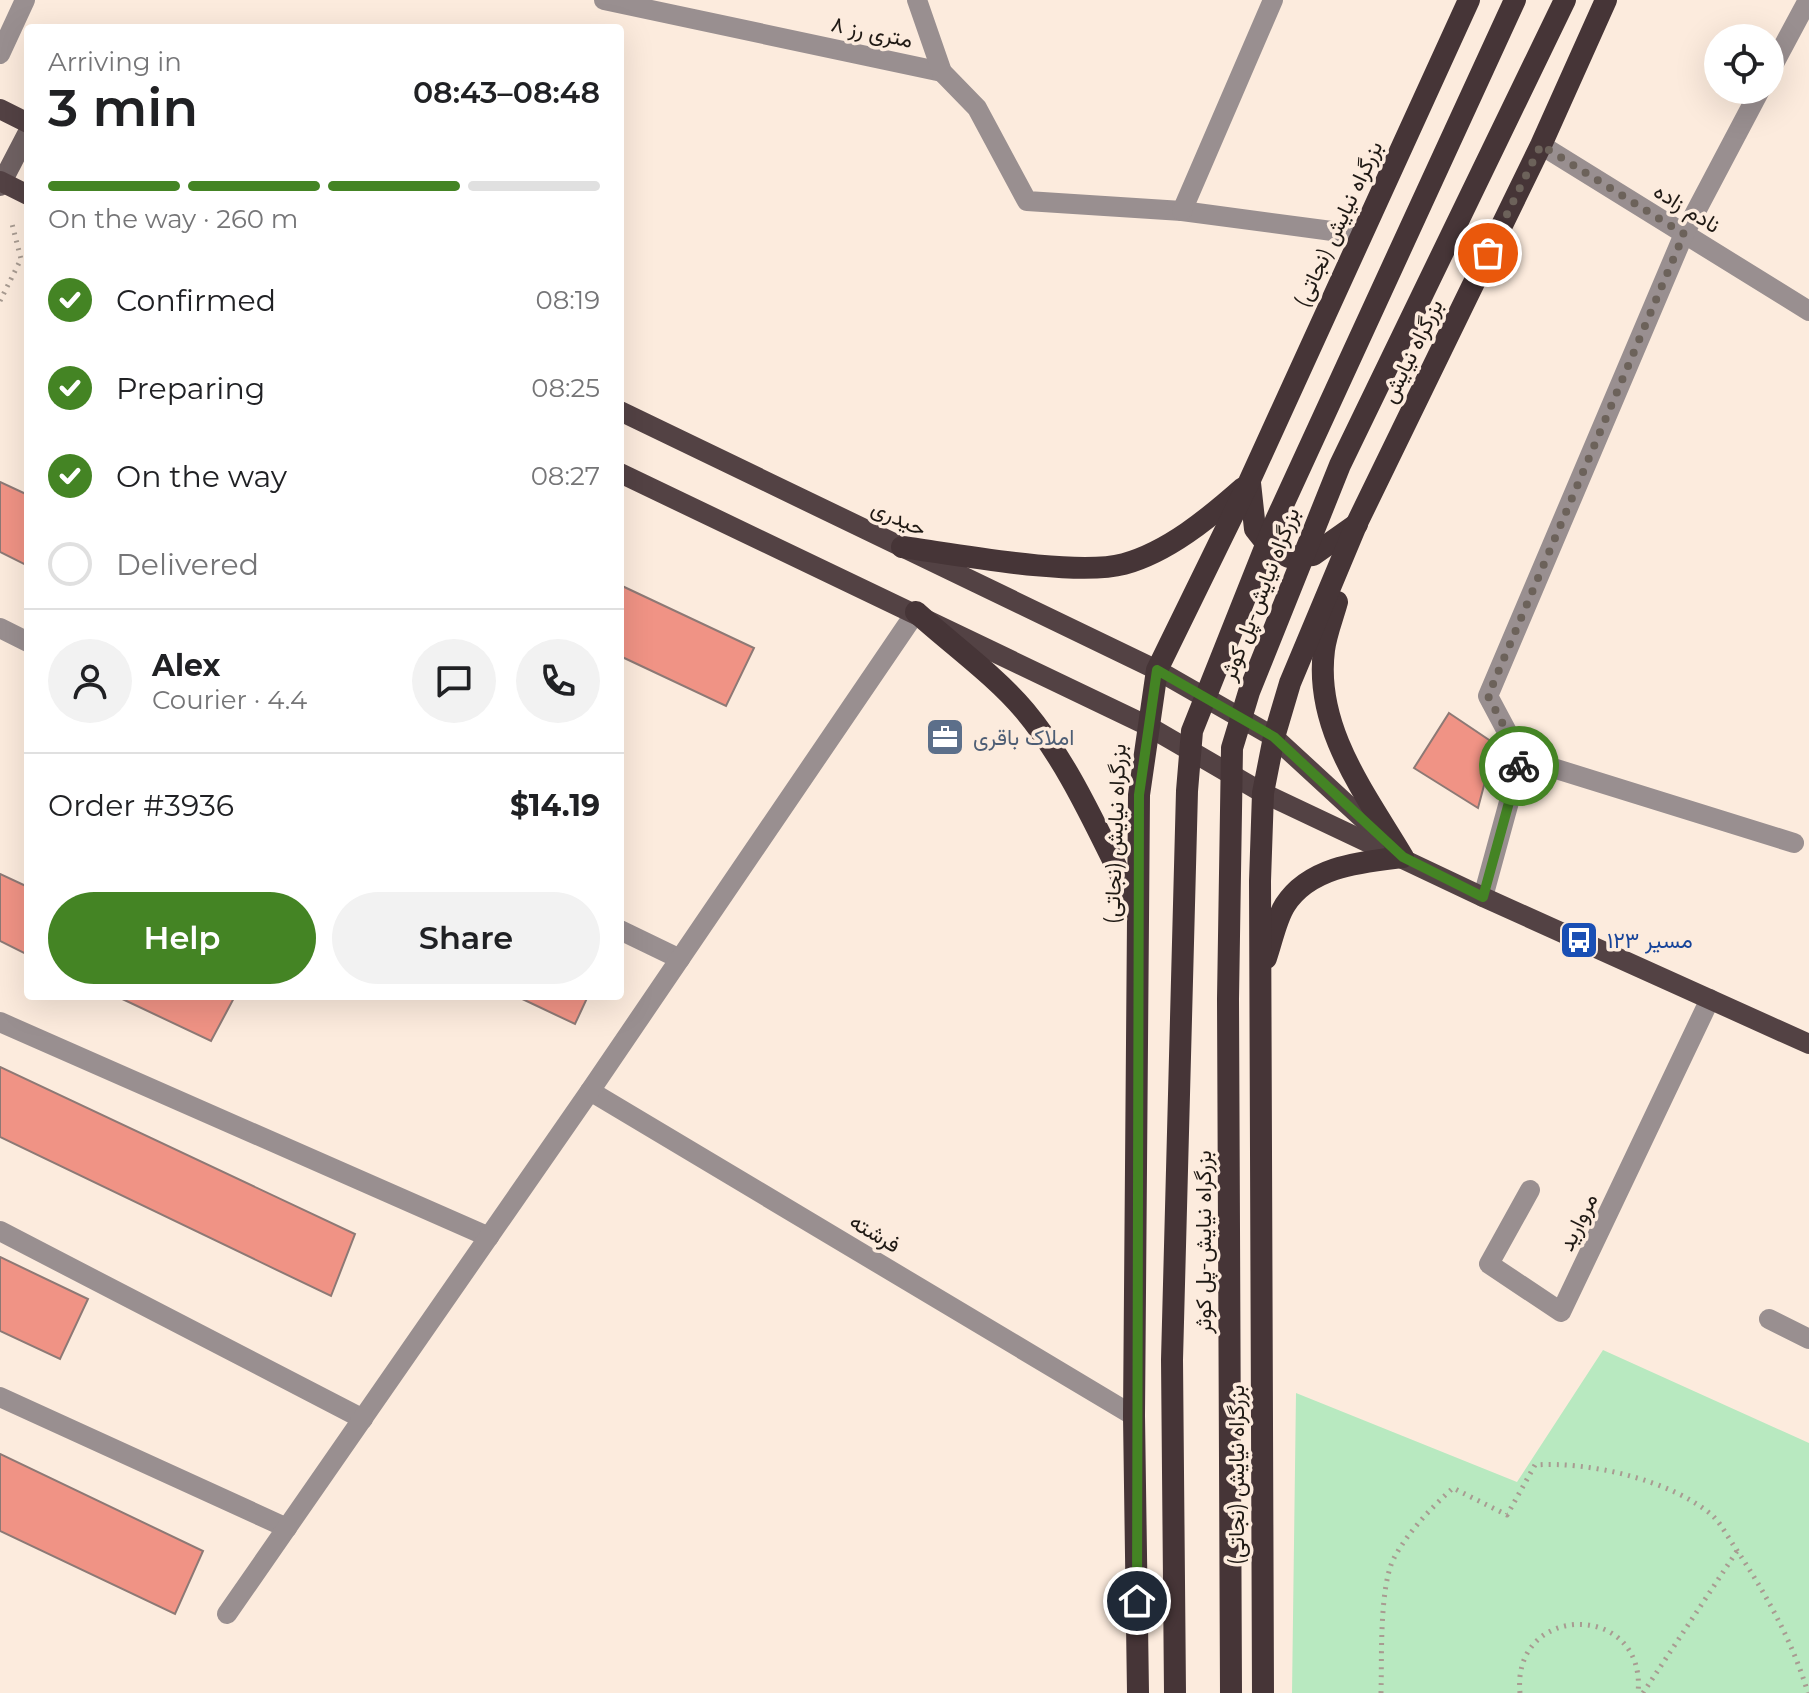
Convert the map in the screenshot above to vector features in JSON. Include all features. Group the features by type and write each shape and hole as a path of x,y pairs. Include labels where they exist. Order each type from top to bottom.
{"highway":[{"name":"بزرگراه نیایش (نجاتی)","path":"1138,1693 1134,1416 1138,909 1139,795 1146,725 1157,670 1249,482 1469,0"},
{"name":"بزرگراه نیایش-پل کوثر","path":"1175,1693 1172,1360 1186,806 1192,731 1306,449 1515,0"},
{"name":"بزرگراه نیایش-پل کوثر","path":"1230,1404 1228,999 1232,748 1255,678 1340,465 1565,0"},
{"name":"بزرگراه نیایش","path":"1290,683 1357,523 1541,145 1606,0"},
{"path":"1249,482 1255,529 1270,548 1289,557 1313,555 1357,523"},
{"path":"902,547 1085,567 1123,565 1200,523 1249,482"},
{"path":"1260,974 1284,905 1306,881 1360,862 1403,857 1343,756 1326,711 1324,650 1357,523"},
{"path":"916,612 1023,708 1051,745 1085,798 1099,836 1138,909"},
{"name":"بزرگراه نیایش (نجاتی)","path":"1263,1693 1260,974 1263,793 1274,737 1290,683"},
{"name":"بزرگراه نیایش (نجاتی)","path":"1230,1404 1231,1693"}],"main road":[{"path":"0,109 24,121"},
{"path":"24,140 1,183 24,193"},
{"name":"حیدری","path":"624,413 1157,670 1274,737 1403,857"},
{"path":"624,475 916,612 1146,725 1263,793 1483,897 1809,1044"}],"street":[{"path":"0,54 25,0"},
{"name":"۸ متری رز","path":"604,0 942,72"},
{"path":"917,0 942,72 977,108 1027,201 1182,211 1362,235"},
{"path":"1182,211 1273,0"},
{"path":"1784,45 1808,0"},
{"path":"1483,897 1521,758 1488,696 1684,234 1753,104"},
{"name":"نادم زاده","path":"1541,145 1809,311"},
{"path":"227,1614 590,1091 916,612"},
{"path":"0,628 24,640"},
{"path":"1521,758 1794,843"},
{"path":"624,932 680,959"},
{"name":"مروارید","path":"1530,1190 1489,1264 1561,1312 1710,999"},
{"path":"0,1022 489,1237"},
{"name":"فرشته","path":"590,1091 1134,1416"},
{"path":"0,1231 363,1419"},
{"path":"1769,1319 1809,1339"},
{"path":"0,1397 287,1528"}],"path":[{"path":"0,301 21,259 1,183"},
{"path":"1381,1693 1382,1625 1393,1560 1431,1508 1453,1488 1507,1515 1535,1465 1566,1463 1650,1480 1713,1517 1737,1551 1796,1653 1808,1693"},
{"path":"1641,1693 1737,1551"},
{"path":"1520,1693 1518,1677 1526,1653 1543,1634 1566,1624 1592,1624 1615,1634 1632,1653 1640,1677 1641,1693"}],"green space":[{"path":"1603,1350 1809,1443 1809,1693 1292,1693 1296,1393 1517,1482"}],"building":[{"path":"0,482 24,493 24,564 0,552"},
{"path":"624,587 754,648 726,706 624,658"},
{"path":"1449,713 1495,744 1478,808 1414,768"},
{"path":"0,874 24,885 24,953 0,941"},
{"path":"124,1000 233,1000 211,1041"},
{"path":"524,1000 586,1000 575,1024"},
{"path":"0,1067 355,1234 331,1296 0,1137"},
{"path":"0,1257 88,1299 60,1359 0,1331"},
{"path":"0,1454 203,1551 175,1614 0,1531"}],"way so far":[{"path":"1488,253 1541,145 1684,234 1488,696 1521,758 1519,766"}],"place":[{"name":"املاک باقری","path":"945,737"},
{"name":"مسیر ۱۲۳","path":"1579,940"}],"route":[{"path":"1137,1601 1134,1416 1139,795 1146,725 1157,670 1274,737 1403,857 1483,897 1519,766"}]}
